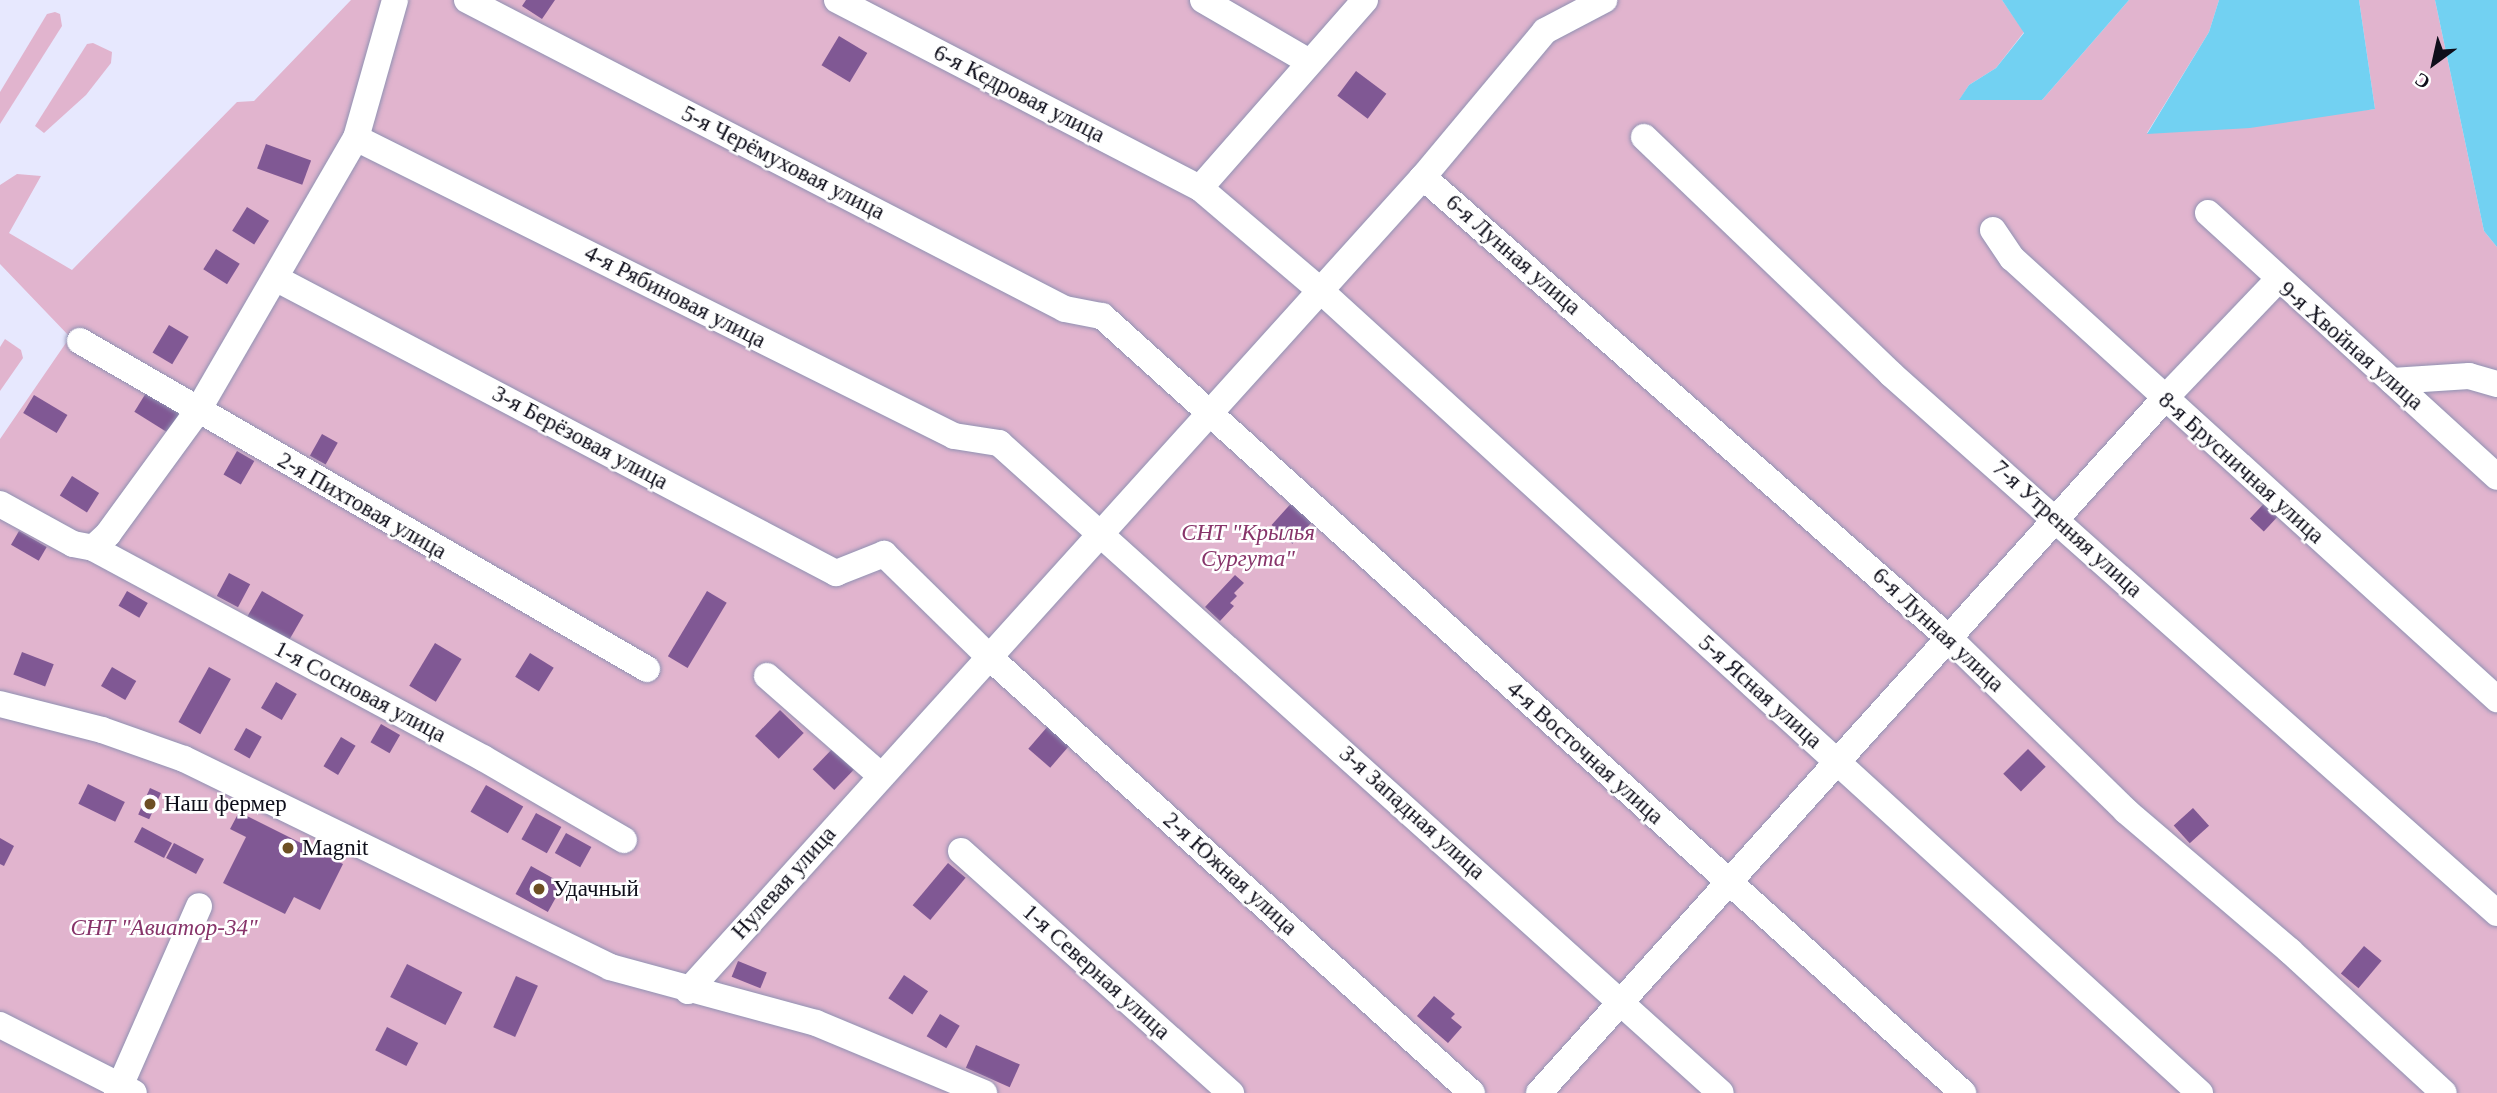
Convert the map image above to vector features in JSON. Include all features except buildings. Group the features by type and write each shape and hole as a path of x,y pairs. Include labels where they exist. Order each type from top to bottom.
{"street":[{"path":"93,548 197,412 277,279 356,138 395,0"},
{"name":"5-я Черёмуховая улица","path":"467,0 1065,309 1102,316"},
{"name":"6-я Кедровая улица","path":"838,0 1200,188 1321,291"},
{"path":"1203,0 1308,61"},
{"path":"1200,188 1308,61 1365,0"},
{"name":"Нулевая улица","path":"688,991 880,775 1423,177 1545,31 1604,0"},
{"name":"7-я Утренняя улица","path":"1643,137 1891,374 2497,913"},
{"name":"4-я Рябиновая улица","path":"356,138 954,436 999,443"},
{"name":"6-я Лунная улица","path":"1423,177 1951,640 2126,811 2290,951 2444,1093"},
{"name":"9-я Хвойная улица","path":"2208,214 2277,281 2392,380 2497,477"},
{"name":"8-я Брусничная улица","path":"1993,230 2012,258 2497,699"},
{"name":"3-я Берёзовая улица","path":"277,279 836,573 884,554"},
{"path":"1539,1093 1623,1004 1837,763 1951,640 2165,398 2277,281"},
{"name":"5-я Ясная улица","path":"1321,291 2200,1093"},
{"name":"4-я Восточная улица","path":"1102,316 1963,1093"},
{"name":"2-я Пихтовая улица","path":"80,341 197,412 647,669"},
{"path":"2392,380 2469,376 2497,384"},
{"name":"3-я Западная улица","path":"999,443 1102,532 1721,1093"},
{"name":"1-я Сосновая улица","path":"0,504 73,544 93,548 483,758 624,840"},
{"name":"2-я Южная улица","path":"884,554 988,656 1472,1093"},
{"path":"767,676 880,775"},
{"path":"0,704 102,730 184,759 541,937 610,967 688,991 816,1023 984,1093"},
{"name":"1-я Северная улица","path":"961,851 1231,1093"},
{"path":"0,1025 124,1091 199,906"}],"green space":[{"name":"CНТ \"Крылья Сургута\"","path":"351,0 2002,0 2024,32 1996,68 1969,85 1960,99 2042,100 2129,0 2219,0 2209,32 2147,133 2375,109 2359,0 2435,0 2484,231 2497,247 2497,1093 0,1093 0,439 70,337 0,264 0,185 17,174 41,176 9,233 72,270 237,102 254,101"},
{"path":"47,14 60,14 62,26 0,124 0,92"},
{"path":"93,43 112,52 111,63 86,95 44,133 35,126 87,44"},
{"path":"5,339 21,350 23,358 0,391 0,347"}],"water":[{"path":"2002,0 2129,0 2042,100 1959,100 1969,85 1996,68 2024,33"},
{"path":"2219,0 2359,0 2375,109 2250,128 2147,134 2209,32"},
{"path":"2435,0 2497,0 2497,247 2484,231"}],"place":[{"name":"Наш фермер","path":"150,804"},
{"name":"Magnit","path":"288,848"},
{"name":"Удачный","path":"539,889"}],"park label":[{"name":"СНТ \"Авиатор-34\"","path":"164,928"}]}
